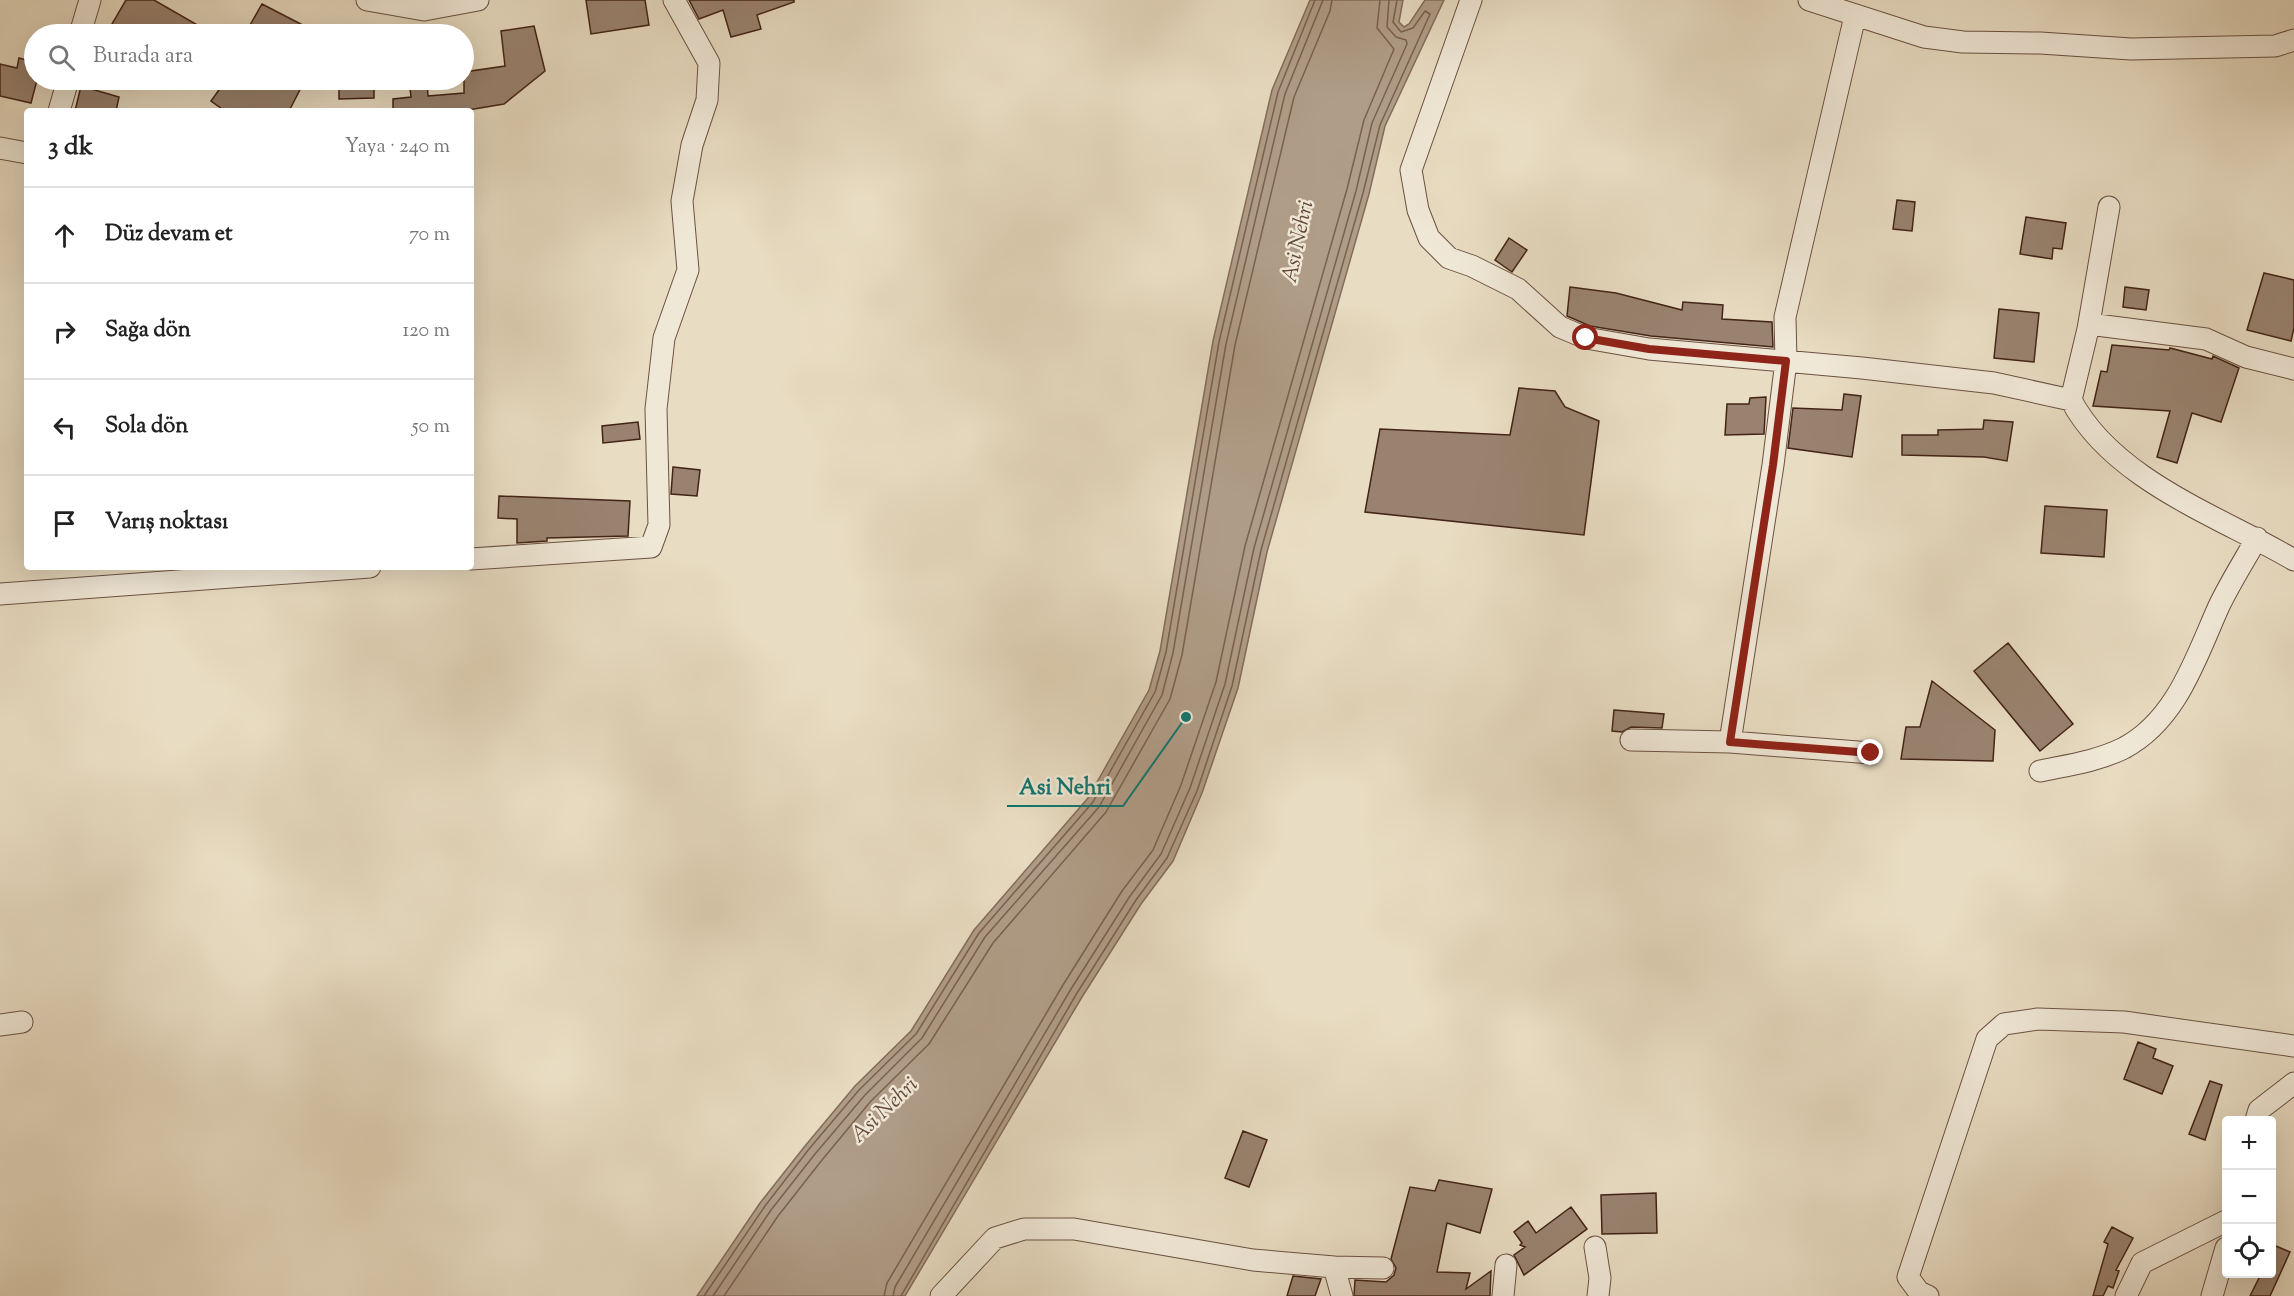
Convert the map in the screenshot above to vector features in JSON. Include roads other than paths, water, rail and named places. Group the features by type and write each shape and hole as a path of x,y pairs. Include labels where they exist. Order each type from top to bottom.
{"street":[{"path":"83,24 90,0"},
{"path":"367,0 424,10 478,0"},
{"path":"474,559 651,547 659,525 656,409 664,338 688,270 682,201 692,144 706,100 708,63 674,0"},
{"path":"1471,0 1411,170 1418,210 1429,238 1449,258 1472,266 1518,289 1560,327 1586,338 1649,349 1994,383 2071,400"},
{"path":"1809,0 1924,37 1963,42 2040,43 2132,49 2275,46 2294,40"},
{"path":"1730,742 1773,465 1786,361 1785,317 1855,16"},
{"path":"60,108 65,90"},
{"path":"0,148 24,152"},
{"path":"2109,207 2089,324 2071,400 2081,419 2131,470 2294,560"},
{"path":"2089,324 2206,339 2246,357 2294,369"},
{"path":"2040,771 2095,760 2125,747 2153,726 2175,701 2220,604 2257,538"},
{"path":"0,594 329,570"},
{"path":"1631,740 1730,742 1871,753"},
{"path":"1928,1296 1919,1292 1908,1277 1987,1039 2004,1024 2038,1019 2124,1022 2294,1046"},
{"path":"0,1025 22,1022"},
{"path":"2257,1116 2259,1110 2294,1083"},
{"path":"2126,1296 2142,1263 2222,1223"},
{"path":"941,1296 995,1238 1024,1228 1074,1229 1253,1260 1334,1267 1383,1268"},
{"path":"1595,1247 1600,1278 1598,1296"},
{"path":"2212,1296 2222,1262"},
{"path":"1503,1296 1506,1265"},
{"path":"1334,1267 1342,1296"}],"water":[{"path":"1310,0 1403,0 1399,22 1404,27 1409,24 1425,0 1444,0 1385,126 1369,194 1267,552 1238,688 1202,793 1173,861 1141,904 1082,997 905,1296 697,1296 760,1203 805,1146 855,1086 911,1031 974,930 1088,798 1149,690 1160,651 1213,341 1272,90"}],"place":[{"name":"Asi Nehri","path":"1186,717"}]}
